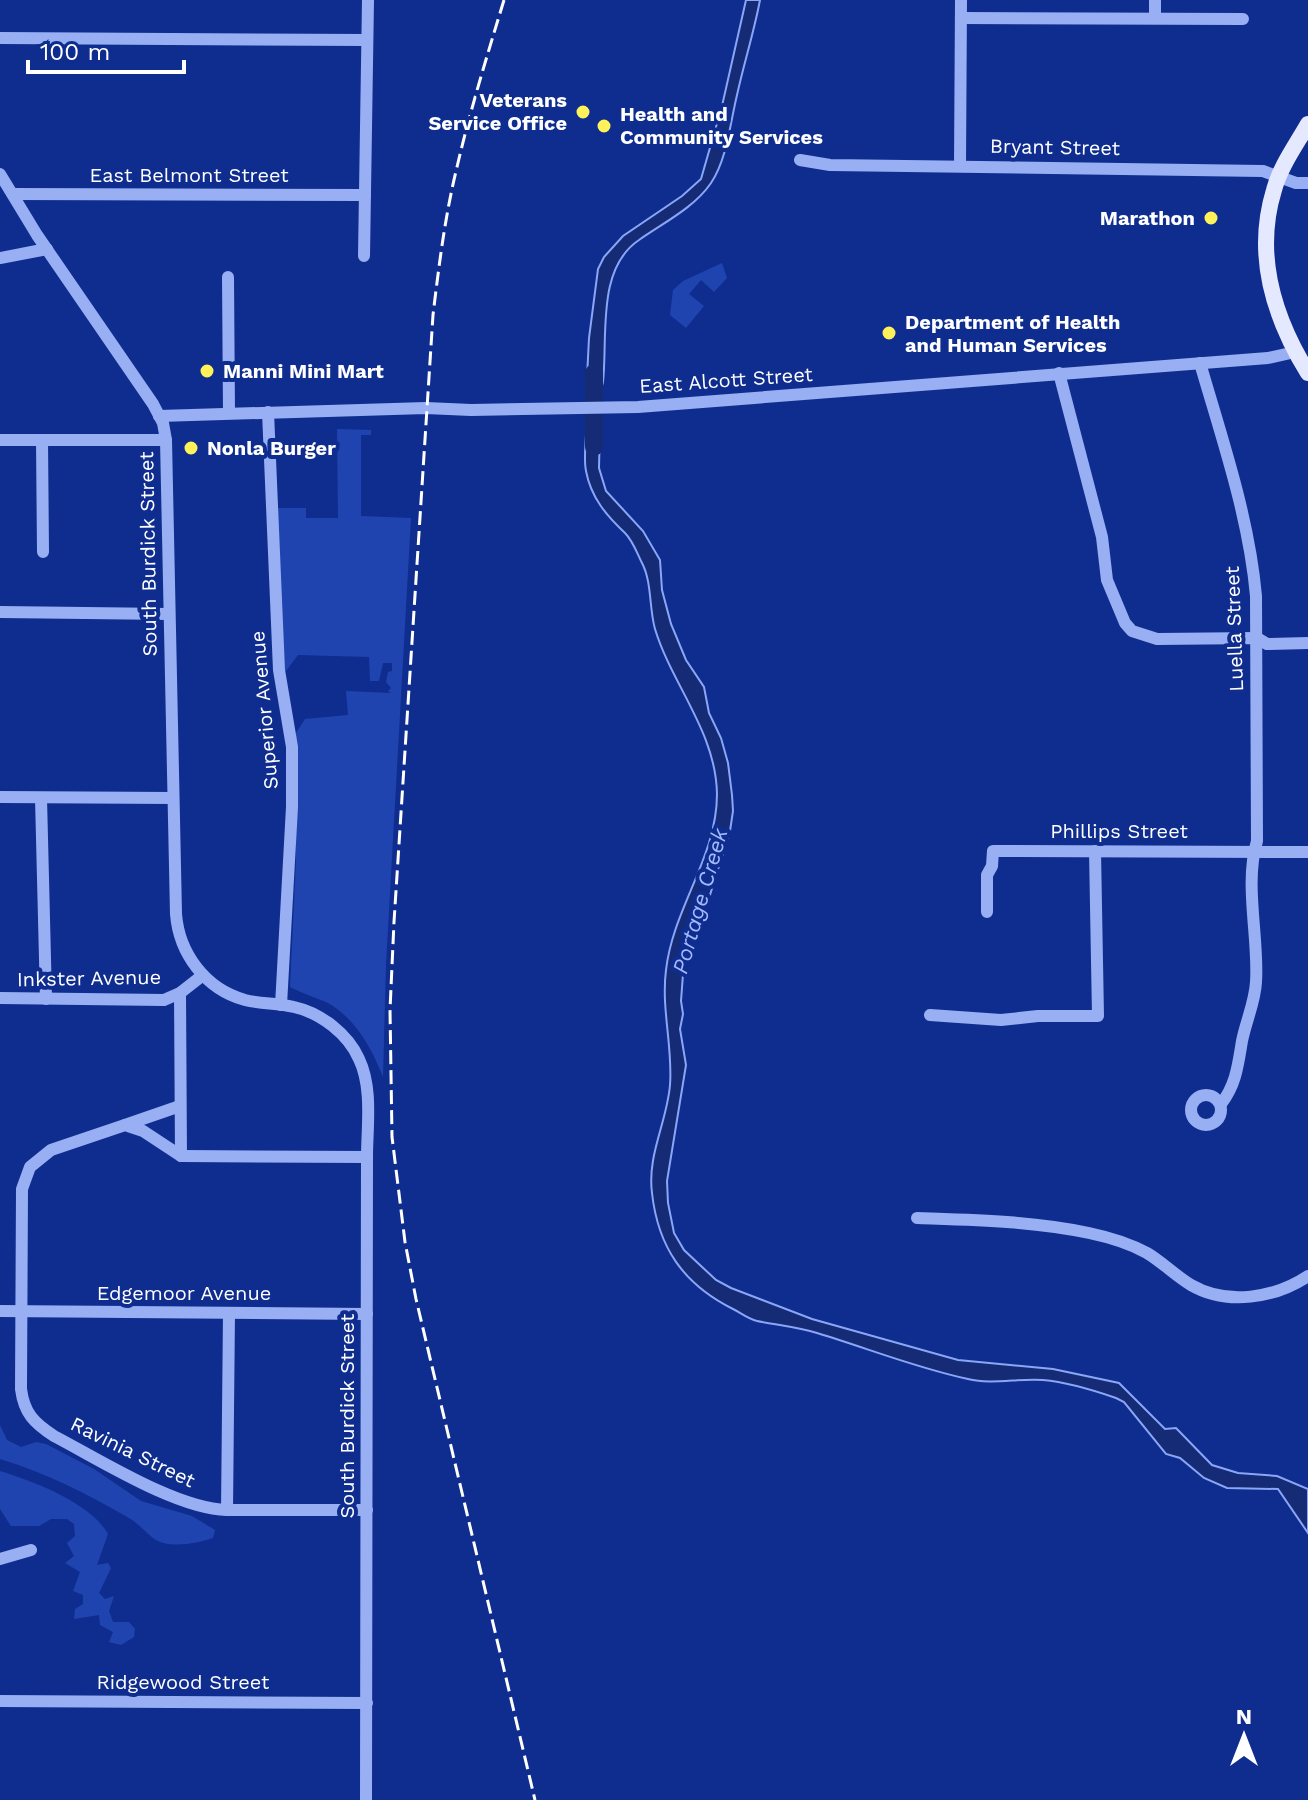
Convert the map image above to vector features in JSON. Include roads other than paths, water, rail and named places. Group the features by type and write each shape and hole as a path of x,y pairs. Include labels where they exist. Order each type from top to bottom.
{"main road":[{"path":"1308,124 1279,177 1266,232 1271,292 1295,352 1308,373"}],"street":[{"path":"364,256 368,0"},
{"path":"960,166 961,0"},
{"path":"1155,0 1155,18"},
{"path":"961,18 1243,19"},
{"path":"0,38 367,40"},
{"name":"Bryant Street","path":"800,160 830,165 1263,171 1296,183 1308,183"},
{"name":"South Burdick Street","path":"1,179 159,416 166,440 177,929 190,961 203,975"},
{"name":"East Belmont Street","path":"13,194 365,195"},
{"path":"0,258 47,249"},
{"path":"228,277 229,413"},
{"name":"East Alcott Street","path":"159,416 426,408 585,409 1268,358 1295,352"},
{"name":"Luella Street","path":"1200,363 1252,558 1257,638 1257,841 1253,852 1256,983 1236,1074 1231,1091 1221,1104"},
{"path":"1059,373 1102,537 1107,580 1125,623 1132,631 1157,639 1257,638 1267,644 1308,643"},
{"name":"Superior Avenue","path":"268,412 279,670 292,747 292,807 281,1005"},
{"path":"0,440 166,440"},
{"path":"42,440 43,552"},
{"path":"0,612 169,614"},
{"path":"0,797 173,798"},
{"path":"41,798 46,999"},
{"name":"Phillips Street","path":"987,912 987,875 992,866 993,851 1308,852"},
{"path":"930,1015 1001,1020 1038,1016 1098,1016 1095,851"},
{"path":"203,975 234,996 281,1005"},
{"name":"Inkster Avenue","path":"0,998 164,1000 180,993 203,975"},
{"path":"180,993 181,1156"},
{"name":"South Burdick Street","path":"281,1005 296,1007 319,1017 345,1039 360,1060 365,1078 366,1800"},
{"path":"22,1312 22,1189 30,1167 51,1150 180,1106"},
{"path":"125,1125 143,1131 181,1156 367,1157"},
{"path":"917,1218 996,1221 1088,1233 1123,1242 1147,1253 1188,1283 1227,1298 1248,1297 1285,1288 1308,1276"},
{"name":"Edgemoor Avenue","path":"0,1311 367,1314"},
{"name":"Ravinia Street","path":"22,1312 21,1389 25,1409 30,1418 54,1436 170,1496 204,1508 367,1510"},
{"path":"227,1510 229,1313"},
{"path":"0,1559 31,1550"},
{"name":"Ridgewood Street","path":"0,1701 367,1703"}],"water":[{"path":"746,0 760,0 721,163 711,183 696,200 639,240 625,253 616,268 607,305 603,382 599,397 586,397 589,338 598,269 604,257 623,236 682,196 701,179 722,106"},
{"path":"586,424 600,424 599,468 606,491 643,531 660,560 662,590 671,624 686,660 704,687 709,713 728,763 732,795 730,831 709,898 691,934 684,961 680,1029 686,1065 667,1181 674,1233 684,1250 716,1280 812,1319 958,1360 1053,1369 1119,1383 1165,1429 1176,1428 1212,1465 1238,1473 1277,1476 1308,1489 1308,1533 1278,1489 1227,1488 1204,1478 1180,1458 1166,1454 1124,1402 1116,1398 1052,1381 968,1379 810,1331 754,1320 700,1288 676,1262 660,1230 651,1179 670,1085 666,970 677,925 710,839 717,794 715,771 701,729 655,629 642,563 630,540 596,498 588,481 585,465"}],"waterway":[{"name":"Portage Creek","path":"594,373 594,447"}],"railway":[{"path":"504,0 453,185 433,315 394,922 390,1010 392,1137 405,1242 416,1299 535,1800"}],"place":[{"name":"Veterans Service Office","path":"583,112"},
{"name":"Health and Community Services","path":"604,126"},
{"name":"Marathon","path":"1211,218"},
{"name":"Department of Health and Human Services","path":"889,333"},
{"name":"Manni Mini Mart","path":"207,371"},
{"name":"Nonla Burger","path":"191,448"}]}
